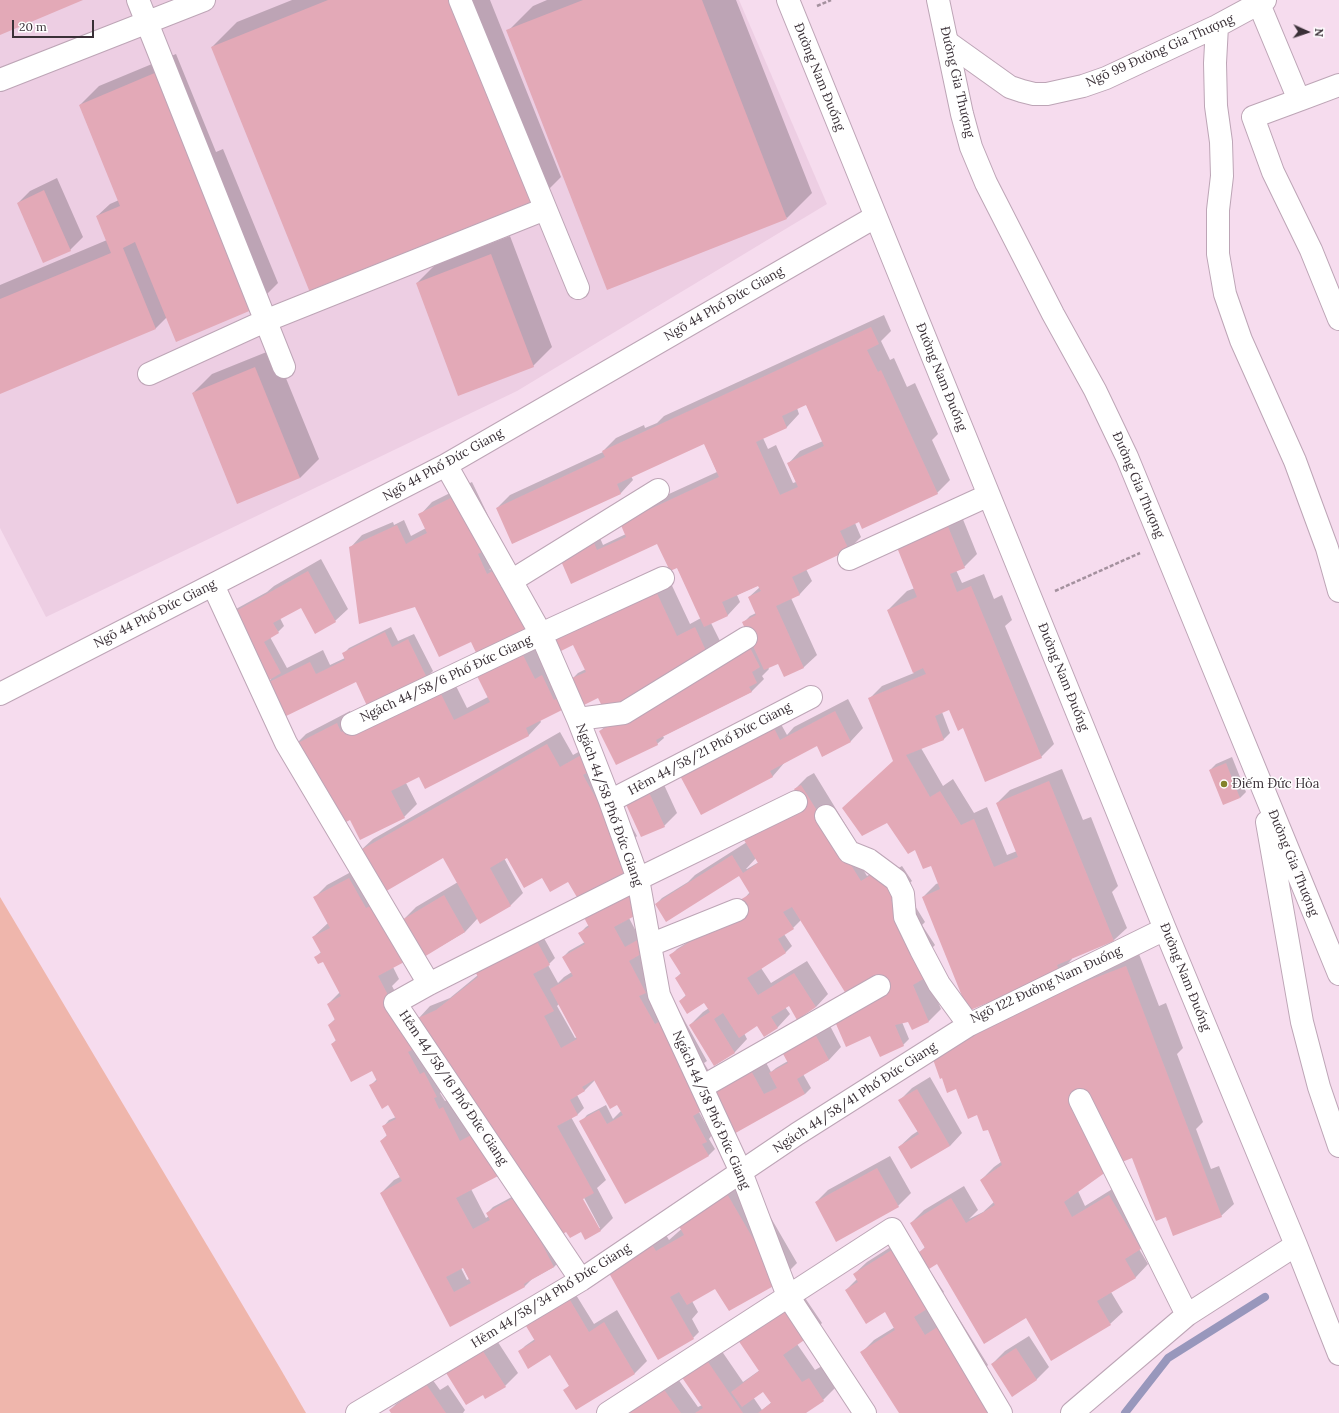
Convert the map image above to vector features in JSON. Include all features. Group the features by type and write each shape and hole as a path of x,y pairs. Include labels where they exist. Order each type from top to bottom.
{"street":[{"path":"138,0 284,367"},
{"path":"0,80 204,0"},
{"path":"460,0 578,288"},
{"name":"Đường Nam Đuống","path":"788,0 1165,929 1296,1244 1339,1354"},
{"name":"Đường Gia Thượng","path":"938,0 962,114 972,147 986,183 1053,314 1095,390 1119,439 1339,974"},
{"path":"1262,2 1299,100"},
{"name":"Ngõ 99 Đường Gia Thượng","path":"948,42 1010,86 1034,94 1047,94 1083,86 1106,78 1217,26 1262,2"},
{"path":"1217,26 1215,63 1216,106 1221,142 1222,176 1218,210 1218,254 1225,294 1241,340 1295,461 1327,548 1339,590"},
{"path":"1339,85 1253,117 1273,172 1311,250 1339,319"},
{"path":"149,374 265,321 545,209"},
{"name":"Ngõ 44 Phố Đức Giang","path":"0,694 446,465 875,216"},
{"name":"Ngách 44/58 Phố Đức Giang","path":"446,465 541,634 578,719 638,879 659,995 741,1172 788,1296 863,1412"},
{"path":"512,582 658,490"},
{"path":"849,559 989,495"},
{"name":"Ngách 44/58/6 Phố Đức Giang","path":"352,724 663,578"},
{"path":"213,584 286,743 429,984"},
{"path":"578,719 624,712 746,638"},
{"name":"Hẻm 44/58/21 Phố Đức Giang","path":"610,801 811,697"},
{"path":"1259,780 1304,1029 1319,1087 1339,1146"},
{"name":"Hẻm 44/58/16 Phố Đức Giang","path":"581,1280 396,1003 429,984 638,879 796,802"},
{"name":"Ngõ 122 Đường Nam Đuống","path":"826,816 849,852 869,860 896,880 903,894 905,917 921,950 939,984 968,1025 1165,929"},
{"path":"650,945 737,910"},
{"path":"702,1087 879,986"},
{"name":"Ngách 44/58/41 Phố Đức Giang","path":"741,1172 797,1134 968,1025"},
{"path":"1080,1100 1187,1315"},
{"name":"Hẻm 44/58/34 Phố Đức Giang","path":"357,1413 581,1280 741,1172"},
{"path":"608,1413 892,1229 1001,1413"},
{"path":"1072,1413 1187,1315 1296,1244"}],"path":[{"path":"1032,602 1144,551"}],"shaded area":[{"path":"0,0 739,0 827,204 517,391 46,617 0,528"},
{"path":"0,897 280,1368 306,1413 0,1413"}],"building":[{"path":"0,0 83,0 0,35"},
{"path":"328,0 455,0 536,203 311,295 211,47"},
{"path":"583,0 702,0 787,219 607,290 506,30"},
{"path":"157,72 254,309 176,342 135,242 123,248 156,329 0,394 0,299 111,253 96,216 120,206 79,105"},
{"path":"44,190 71,251 43,263 17,203"},
{"path":"491,254 534,367 458,396 416,283"},
{"path":"871,327 879,344 867,350 878,372 881,370 938,494 862,529 859,522 840,531 849,550 792,577 800,595 776,606 804,668 784,677 778,664 764,670 742,622 756,615 748,597 761,591 758,586 722,602 728,616 704,627 677,568 670,571 657,544 571,584 558,554 592,538 597,550 626,537 620,523 719,477 704,444 617,484 621,494 512,544 496,508 605,457 602,451","holes":["806,405 824,446 787,463 798,487 780,495 756,442 787,428 782,416"]},
{"path":"255,367 300,478 237,504 192,393"},
{"path":"459,494 486,550 478,554 487,574 499,568 529,632 478,657 471,642 439,657 415,607 359,624 349,547 397,525 406,544 427,533 418,514"},
{"path":"947,524 965,568 950,574 957,592 971,586 1042,758 985,782 963,728 958,731 949,710 935,716 944,740 906,755 930,797 940,791 961,825 974,819 994,867 1018,857 996,803 1049,781 1114,941 1057,965 1060,973 968,1011 922,897 940,889 931,866 923,869 915,850 908,854 887,823 862,836 842,808 893,761 868,698 926,674 923,668 913,673 887,610 917,597 896,545"},
{"path":"308,571 336,622 315,634 301,608 273,623 279,633 264,642 281,673 266,682 229,615"},
{"path":"654,587 677,636 695,627 708,655 656,679 660,687 605,712 598,698 582,706 570,679 586,672 573,645 561,651 553,635"},
{"path":"385,632 392,647 408,639 427,678 368,708 356,682 280,719 263,685 310,662 316,674 345,660 342,653"},
{"path":"748,644 760,667 752,672 757,683 749,687 752,692 656,740 658,745 616,765 599,731 622,720"},
{"path":"520,649 535,679 542,675 554,700 560,697 566,708 526,728 529,736 425,789 419,777 391,791 405,818 360,840 350,820 344,823 292,746 337,723 341,732 376,714 438,688 454,720 490,702 475,672"},
{"path":"835,711 851,742 822,757 817,746 770,771 773,777 701,815 678,772 771,722 780,740"},
{"path":"547,744 560,767 583,754 592,770 583,775 625,850 630,875 581,904 568,882 550,892 542,878 524,888 507,858 490,868 511,906 480,924 443,858 383,893 359,851"},
{"name":"Điếm Đức Hòa","path":"1226,763 1240,798 1223,805 1209,770"},
{"path":"801,785 861,881 874,873 881,883 889,878 900,895 891,900 932,974 913,985 929,1022 912,1030 908,1022 895,1025 904,1046 880,1057 870,1036 846,1047 833,1017 848,997 792,907 783,912 794,929 778,939 786,953 747,978 758,995 794,973 816,1007 797,1020 789,1006 771,1017 778,1028 764,1037 757,1026 739,1038 723,1013 714,1019 735,1053 714,1066 689,1025 710,1012 704,1003 687,1014 679,1001 686,996 675,978 681,974 669,955 745,907 740,900 750,894 739,876 666,922 655,904 732,855 743,873 758,863 744,840 802,803 794,789"},
{"path":"647,788 665,827 641,837 623,798"},
{"path":"349,878 366,908 370,906 383,930 389,927 406,961 378,976 416,1048 408,1052 420,1074 424,1072 437,1097 434,1098 439,1109 443,1107 460,1141 477,1132 500,1175 456,1198 473,1229 490,1220 486,1213 517,1196 554,1267 524,1284 525,1287 450,1327 380,1193 402,1181 380,1141 387,1136 382,1126 396,1119 388,1105 382,1109 369,1085 377,1081 372,1071 351,1082 331,1044 336,1041 328,1025 335,1020 327,1004 341,996 323,962 318,964 314,957 321,953 312,937 330,928 313,897","holes":["463,1268 471,1283 454,1292 446,1277"]},
{"path":"628,886 642,912 614,927 625,947 641,938 648,950 629,961 646,993 639,996 655,1024 664,1019 709,1107 693,1116 707,1142 702,1144 709,1156 625,1204 579,1121 599,1110 607,1124 623,1115 617,1105 610,1109 594,1080 582,1087 585,1091 570,1100 578,1115 557,1126 594,1193 583,1199 601,1231 585,1240 581,1232 570,1238 566,1232 556,1238 416,1019 436,1010 478,977 472,966 534,936 550,965 533,974 554,1011 544,1016 561,1048 577,1039 550,989 573,976 562,957 585,944 578,933 589,927 581,912"},
{"path":"444,895 465,932 424,957 402,920"},
{"path":"1126,966 1222,1217 1173,1236 1166,1217 1156,1221 1132,1158 1117,1164 1064,1202 1072,1217 1109,1195 1141,1249 1125,1259 1136,1278 1097,1301 1111,1325 1051,1361 1026,1318 984,1344 937,1264 929,1269 919,1252 925,1248 910,1223 951,1198 966,1223 995,1205 980,1180 1002,1165 988,1130 983,1131 977,1115 968,1119 956,1089 947,1093 942,1078 940,1079 930,1051 980,1022"},
{"path":"815,1034 829,1060 797,1079 805,1094 732,1135 708,1090 749,1067 764,1094 777,1088 769,1073 788,1063 782,1052"},
{"path":"917,1089 950,1146 911,1169 898,1147 919,1134 898,1100"},
{"path":"877,1168 899,1207 836,1242 815,1202"},
{"path":"726,1192 779,1283 729,1311 715,1289 687,1305 679,1292 670,1297 694,1339 658,1360 605,1266 649,1240 656,1251 684,1235 676,1221"},
{"path":"895,1248 932,1306 914,1317 925,1335 942,1324 991,1413 899,1413 860,1352 895,1330 885,1312 866,1324 845,1290 858,1282 853,1274"},
{"path":"567,1295 589,1332 604,1322 635,1374 576,1410 563,1390 569,1386 550,1355 528,1369 518,1351 535,1341 523,1321"},
{"path":"788,1304 810,1336 783,1355 802,1382 809,1378 824,1401 806,1413 758,1413 771,1403 763,1392 742,1407 731,1392 759,1371 738,1340"},
{"path":"479,1345 506,1387 485,1399 483,1395 466,1405 443,1368"},
{"path":"1016,1348 1037,1380 1012,1397 991,1364"},
{"path":"706,1359 743,1413 695,1413 703,1408 681,1376"},
{"path":"426,1384 446,1413 391,1413 389,1410"},
{"path":"660,1384 681,1413 618,1413"}],"waterway":[{"path":"1125,1413 1168,1358 1265,1297"}],"place":[{"name":"Điếm Đức Hòa","path":"1224,784"}]}
